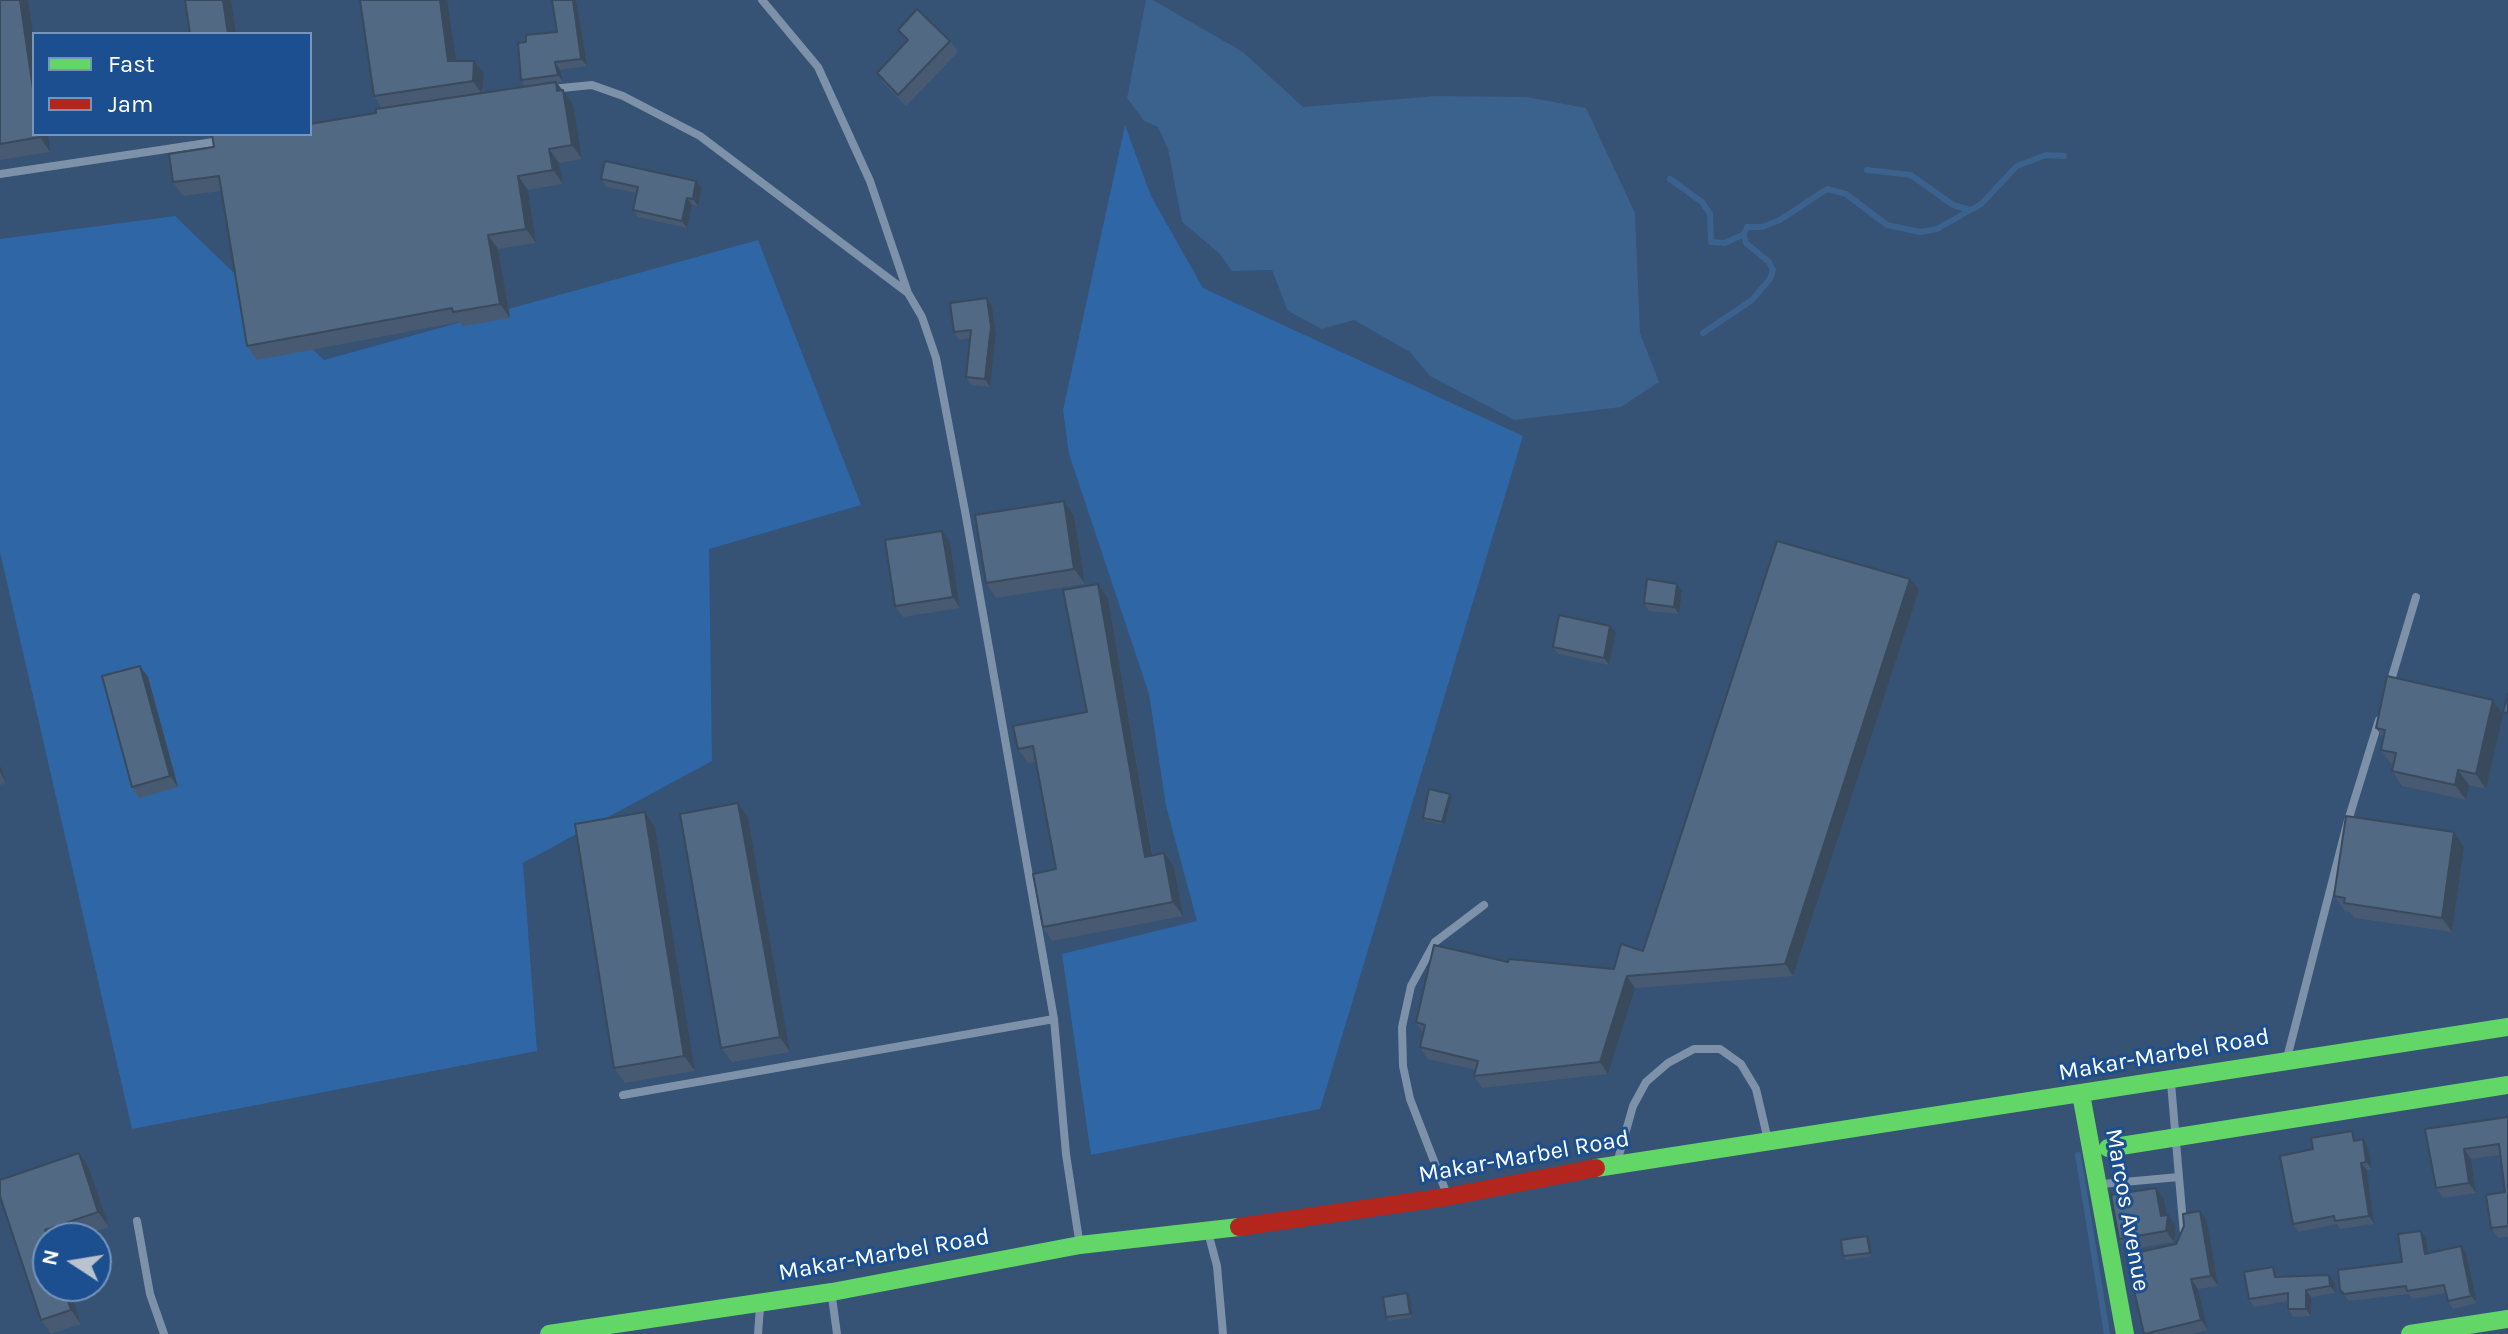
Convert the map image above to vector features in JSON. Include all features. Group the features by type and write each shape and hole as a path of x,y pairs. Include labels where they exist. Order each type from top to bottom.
{"main road":[{"name":"Makar-Marbel Road","path":"549,1334 832,1292 1080,1245 1208,1231 1447,1197 1617,1164 2081,1094 2287,1058 2508,1027"},
{"path":"2108,1148 2508,1085"},
{"name":"Marcos Avenue","path":"2081,1094 2098,1184 2118,1260 2125,1334"},
{"path":"2410,1334 2508,1319"}],"lane":[{"path":"762,0 818,67 870,181 908,293 922,317 936,358 1054,1019 1066,1154 1080,1245"},
{"path":"537,91 592,85 623,96 700,136 908,293"},
{"path":"0,174 237,138"},
{"path":"2287,1058 2347,824 2416,597"},
{"path":"1447,1197 1410,1099 1403,1066 1402,1027 1411,986 1435,942 1484,905"},
{"path":"623,1095 1054,1019"},
{"path":"1617,1164 1633,1106 1646,1082 1668,1063 1694,1049 1720,1049 1741,1064 1756,1089 1769,1142"},
{"path":"2170,1079 2183,1242"},
{"path":"2098,1184 2179,1177"},
{"path":"137,1221 150,1294 164,1334"},
{"path":"1208,1231 1217,1266 1223,1334"},
{"path":"832,1292 837,1334"},
{"path":"758,1334 761,1301"}],"shaded area":[{"path":"1146,0 1153,0 1243,52 1303,107 1436,96 1527,97 1586,108 1635,213 1640,333 1659,382 1621,407 1514,420 1430,376 1410,352 1354,320 1322,329 1288,311 1272,270 1232,271 1219,253 1182,222 1168,149 1158,127 1144,121 1127,98"},
{"path":"1125,125 1151,196 1203,288 1523,436 1320,1109 1091,1155 1062,954 1197,921 1166,806 1149,694 1069,454 1063,410"},
{"path":"175,216 324,360 758,240 861,505 709,549 712,761 523,863 537,1051 132,1129 0,552 0,239"}],"building":[{"path":"0,0 20,0 32,82 32,136 40,137 0,144"},
{"path":"185,0 223,0 228,32 190,32"},
{"path":"360,0 440,0 448,61 474,61 473,81 374,96"},
{"path":"552,0 573,0 581,59 555,62 558,75 521,80 518,43 526,42 526,35 557,32"},
{"path":"917,9 950,41 898,95 877,73 908,40 898,30"},
{"path":"556,82 557,91 563,90 572,145 549,149 553,170 518,176 526,229 488,235 500,304 453,312 452,308 247,346 219,176 173,182 169,154 214,147 212,136 312,136 312,124 376,113 376,109"},
{"path":"605,161 696,181 693,199 687,198 682,221 633,210 638,187 601,179"},
{"path":"987,298 991,326 985,379 966,377 971,330 954,332 950,303"},
{"path":"1064,501 1074,569 986,583 975,515"},
{"path":"942,531 953,597 895,606 885,540"},
{"path":"1777,541 1910,579 1785,964 1627,976 1600,1062 1474,1076 1478,1061 1420,1047 1425,1025 1416,1022 1434,945 1508,962 1509,959 1614,969 1621,944 1643,951"},
{"path":"1647,579 1677,584 1674,607 1644,603"},
{"path":"1098,584 1145,857 1164,853 1173,902 1043,927 1033,874 1056,869 1033,746 1018,749 1013,726 1087,712 1063,590"},
{"path":"1559,615 1610,626 1604,658 1553,647"},
{"path":"140,666 170,776 132,787 102,676"},
{"path":"2387,676 2493,700 2476,774 2458,770 2455,785 2392,771 2396,753 2381,750 2385,730 2376,728"},
{"path":"2508,694 2508,713 2503,712"},
{"path":"1429,789 1450,794 1442,822 1423,818"},
{"path":"738,803 780,1037 721,1048 680,814"},
{"path":"645,812 684,1056 614,1068 575,824"},
{"path":"2346,816 2454,832 2442,918 2344,903 2345,898 2334,896"},
{"path":"2508,1117 2508,1226 2491,1228 2486,1195 2505,1192 2499,1144 2464,1149 2469,1183 2436,1188 2425,1129"},
{"path":"2352,1131 2354,1141 2363,1139 2366,1162 2361,1163 2369,1216 2335,1221 2334,1216 2293,1224 2280,1156 2313,1149 2311,1138"},
{"path":"79,1153 98,1212 69,1222 32,1222 32,1293 0,1196 0,1180"},
{"path":"2156,1188 2161,1216 2168,1215 2166,1231 2119,1239 2111,1195"},
{"path":"2200,1211 2211,1276 2191,1279 2201,1320 2144,1334 2126,1255 2176,1244 2184,1226 2183,1214"},
{"path":"2421,1231 2425,1254 2461,1246 2471,1296 2448,1301 2444,1285 2407,1291 2406,1286 2344,1294 2340,1290 2338,1270 2402,1262 2398,1234"},
{"path":"1867,1236 1870,1253 1843,1256 1841,1240"},
{"path":"2273,1267 2275,1277 2329,1275 2330,1286 2306,1290 2306,1309 2288,1309 2288,1293 2249,1299 2244,1272"},
{"path":"1407,1293 1410,1314 1386,1317 1383,1297"},
{"path":"35,1302 68,1302 71,1310 41,1320"}],"waterway":[{"path":"1703,333 1752,300 1770,279 1773,270 1769,262 1746,243 1744,234 1747,227 1762,227 1780,220 1827,189 1846,194 1887,225 1920,232 1937,229 1981,204 2017,166 2046,155 2064,156"},
{"path":"1867,170 1911,175 1953,205 1970,210"},
{"path":"1670,179 1702,202 1710,214 1711,242 1725,243 1744,234"},
{"path":"2078,1155 2107,1334"}],"traffic: fast":[{"path":"1596,1168 2508,1027"},
{"path":"2108,1148 2508,1085"},
{"path":"2081,1094 2125,1334"},
{"path":"549,1334 832,1292 1080,1245 1239,1227"},
{"path":"2410,1334 2508,1319"}],"traffic: jam":[{"path":"1239,1227 1447,1197 1596,1168"}]}
